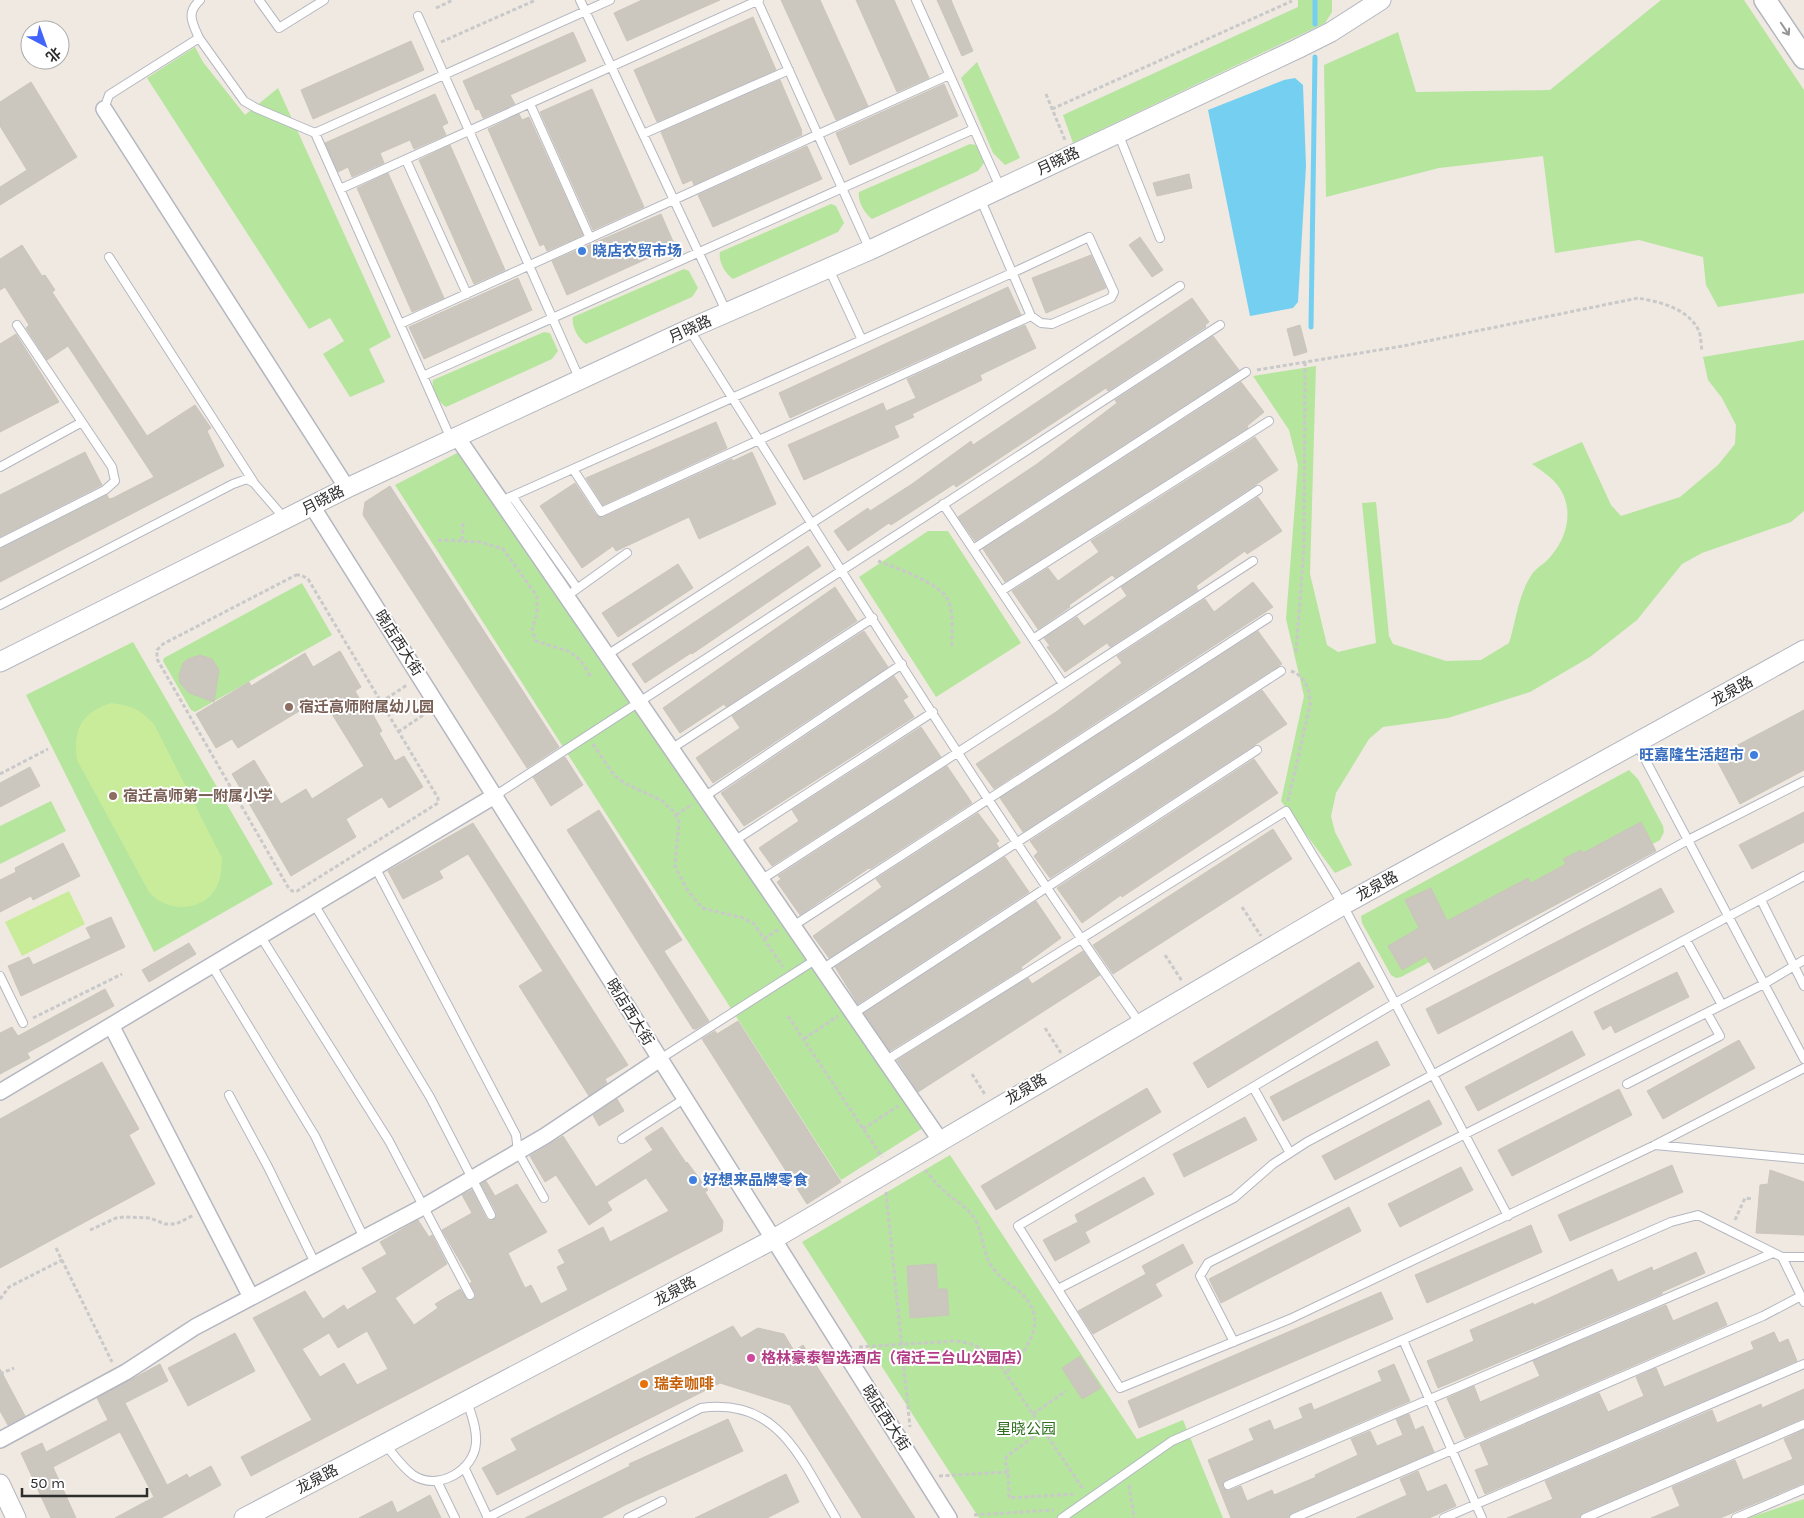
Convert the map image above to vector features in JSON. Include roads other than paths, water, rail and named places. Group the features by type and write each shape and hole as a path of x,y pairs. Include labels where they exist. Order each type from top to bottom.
{"main road":[{"path":"1765,0 1804,58"}],"street":[{"name":"月晓路","path":"0,662 347,488 689,329 870,250 1323,36 1382,0"},
{"path":"104,110 347,488"},
{"path":"454,438 507,498 572,592 606,655 940,1140"},
{"name":"晓店西大街","path":"312,506 496,794 772,1240 949,1518"},
{"name":"龙泉路","path":"244,1518 772,1240 1139,1022 1343,904 1804,650"},
{"path":"0,1092 112,1027 496,794"},
{"path":"112,1027 251,1297"},
{"path":"0,1440 119,1376 195,1327 423,1207 518,1152 660,1059"},
{"path":"1,1486 16,1518"}],"lane":[{"path":"200,0 192,7 190,19 199,38 244,101 256,108 316,133 423,376 454,438"},
{"path":"259,0 279,28 324,0"},
{"path":"580,0 727,313"},
{"path":"316,133 610,0"},
{"path":"340,189 758,0 870,250"},
{"path":"916,0 1000,188"},
{"path":"418,16 580,380"},
{"path":"104,110 109,95 199,38"},
{"path":"643,134 789,70"},
{"path":"400,324 949,75"},
{"path":"530,104 590,238"},
{"path":"423,376 974,130"},
{"path":"1118,133 1160,238"},
{"path":"406,160 467,294"},
{"path":"507,498 1012,273 1089,238 1093,242 1114,292 1111,298 1052,324 1041,323 1031,316 1012,273 980,198"},
{"path":"109,257 254,483 285,519"},
{"path":"829,268 862,340"},
{"path":"606,655 1180,286"},
{"path":"573,469 601,512 1031,316"},
{"path":"0,543 105,490 115,481 112,467 17,325"},
{"path":"496,794 1220,325"},
{"path":"689,329 902,664 1081,940 1139,1022"},
{"path":"973,549 1246,372"},
{"path":"1001,591 1269,421"},
{"path":"0,467 82,422"},
{"path":"0,604 233,484 247,479 254,483"},
{"path":"1033,639 1258,490"},
{"path":"944,504 1063,684"},
{"path":"572,592 627,553"},
{"path":"761,880 1253,562"},
{"path":"671,749 873,618"},
{"path":"793,926 1268,618"},
{"path":"704,796 902,664"},
{"path":"660,1059 789,976 819,964 1018,842 1281,671"},
{"path":"734,841 933,712"},
{"path":"1636,744 1804,1059"},
{"path":"851,1011 1258,750"},
{"path":"1804,781 1688,840 1395,1002 1018,1226 1120,1388 1290,1319 1655,1145 1804,1068"},
{"path":"885,1061 1286,811 1343,904 1508,1216"},
{"path":"375,867 516,1135 518,1152 544,1198"},
{"path":"1058,1288 1234,1198 1290,1153 1804,876"},
{"path":"1761,900 1804,986"},
{"path":"314,904 430,1097 491,1215"},
{"path":"261,936 389,1141 470,1295"},
{"path":"1686,940 1722,1005"},
{"path":"1234,1342 1200,1276 1208,1263 1707,1013 1764,984 1804,960"},
{"path":"212,966 314,1136 364,1238"},
{"path":"0,976 23,1023"},
{"path":"1627,1084 1720,1036 1707,1013"},
{"path":"1253,1087 1290,1153"},
{"path":"229,1096 268,1166 315,1263"},
{"path":"622,1139 684,1099"},
{"path":"1655,1145 1804,1159"},
{"path":"1062,1518 1172,1441 1671,1222 1698,1215 1782,1257 1804,1257"},
{"path":"1228,1485 1774,1253"},
{"path":"1294,1518 1802,1299 1782,1257"},
{"path":"1403,1340 1482,1518"},
{"path":"1444,1518 1804,1364"},
{"path":"385,1444 400,1463 414,1476 428,1482 446,1479 472,1460 476,1443 476,1430 467,1401"},
{"path":"464,1467 488,1518 701,1408 719,1405 737,1408 760,1417 779,1429 836,1518"},
{"path":"1585,1518 1804,1424"},
{"path":"437,1481 455,1518"},
{"path":"1736,1518 1804,1489"},
{"path":"628,1518 662,1501"}],"water":[{"path":"1295,78 1303,85 1306,166 1298,302 1293,308 1250,316 1208,110 1284,80"}],"waterway":[{"path":"1315,0 1315,24"},
{"path":"1311,327 1315,57"}],"place":[{"name":"晓店农贸市场","path":"582,251"},
{"name":"宿迁高师附属幼儿园","path":"289,707"},
{"name":"旺嘉隆生活超市","path":"1754,755"},
{"name":"宿迁高师第一附属小学","path":"113,796"},
{"name":"好想来品牌零食","path":"693,1180"},
{"name":"格林豪泰智选酒店（宿迁三台山公园店）","path":"751,1358"},
{"name":"瑞幸咖啡","path":"644,1384"}],"park label":[{"name":"星晓公园","path":"1026,1429"}]}
